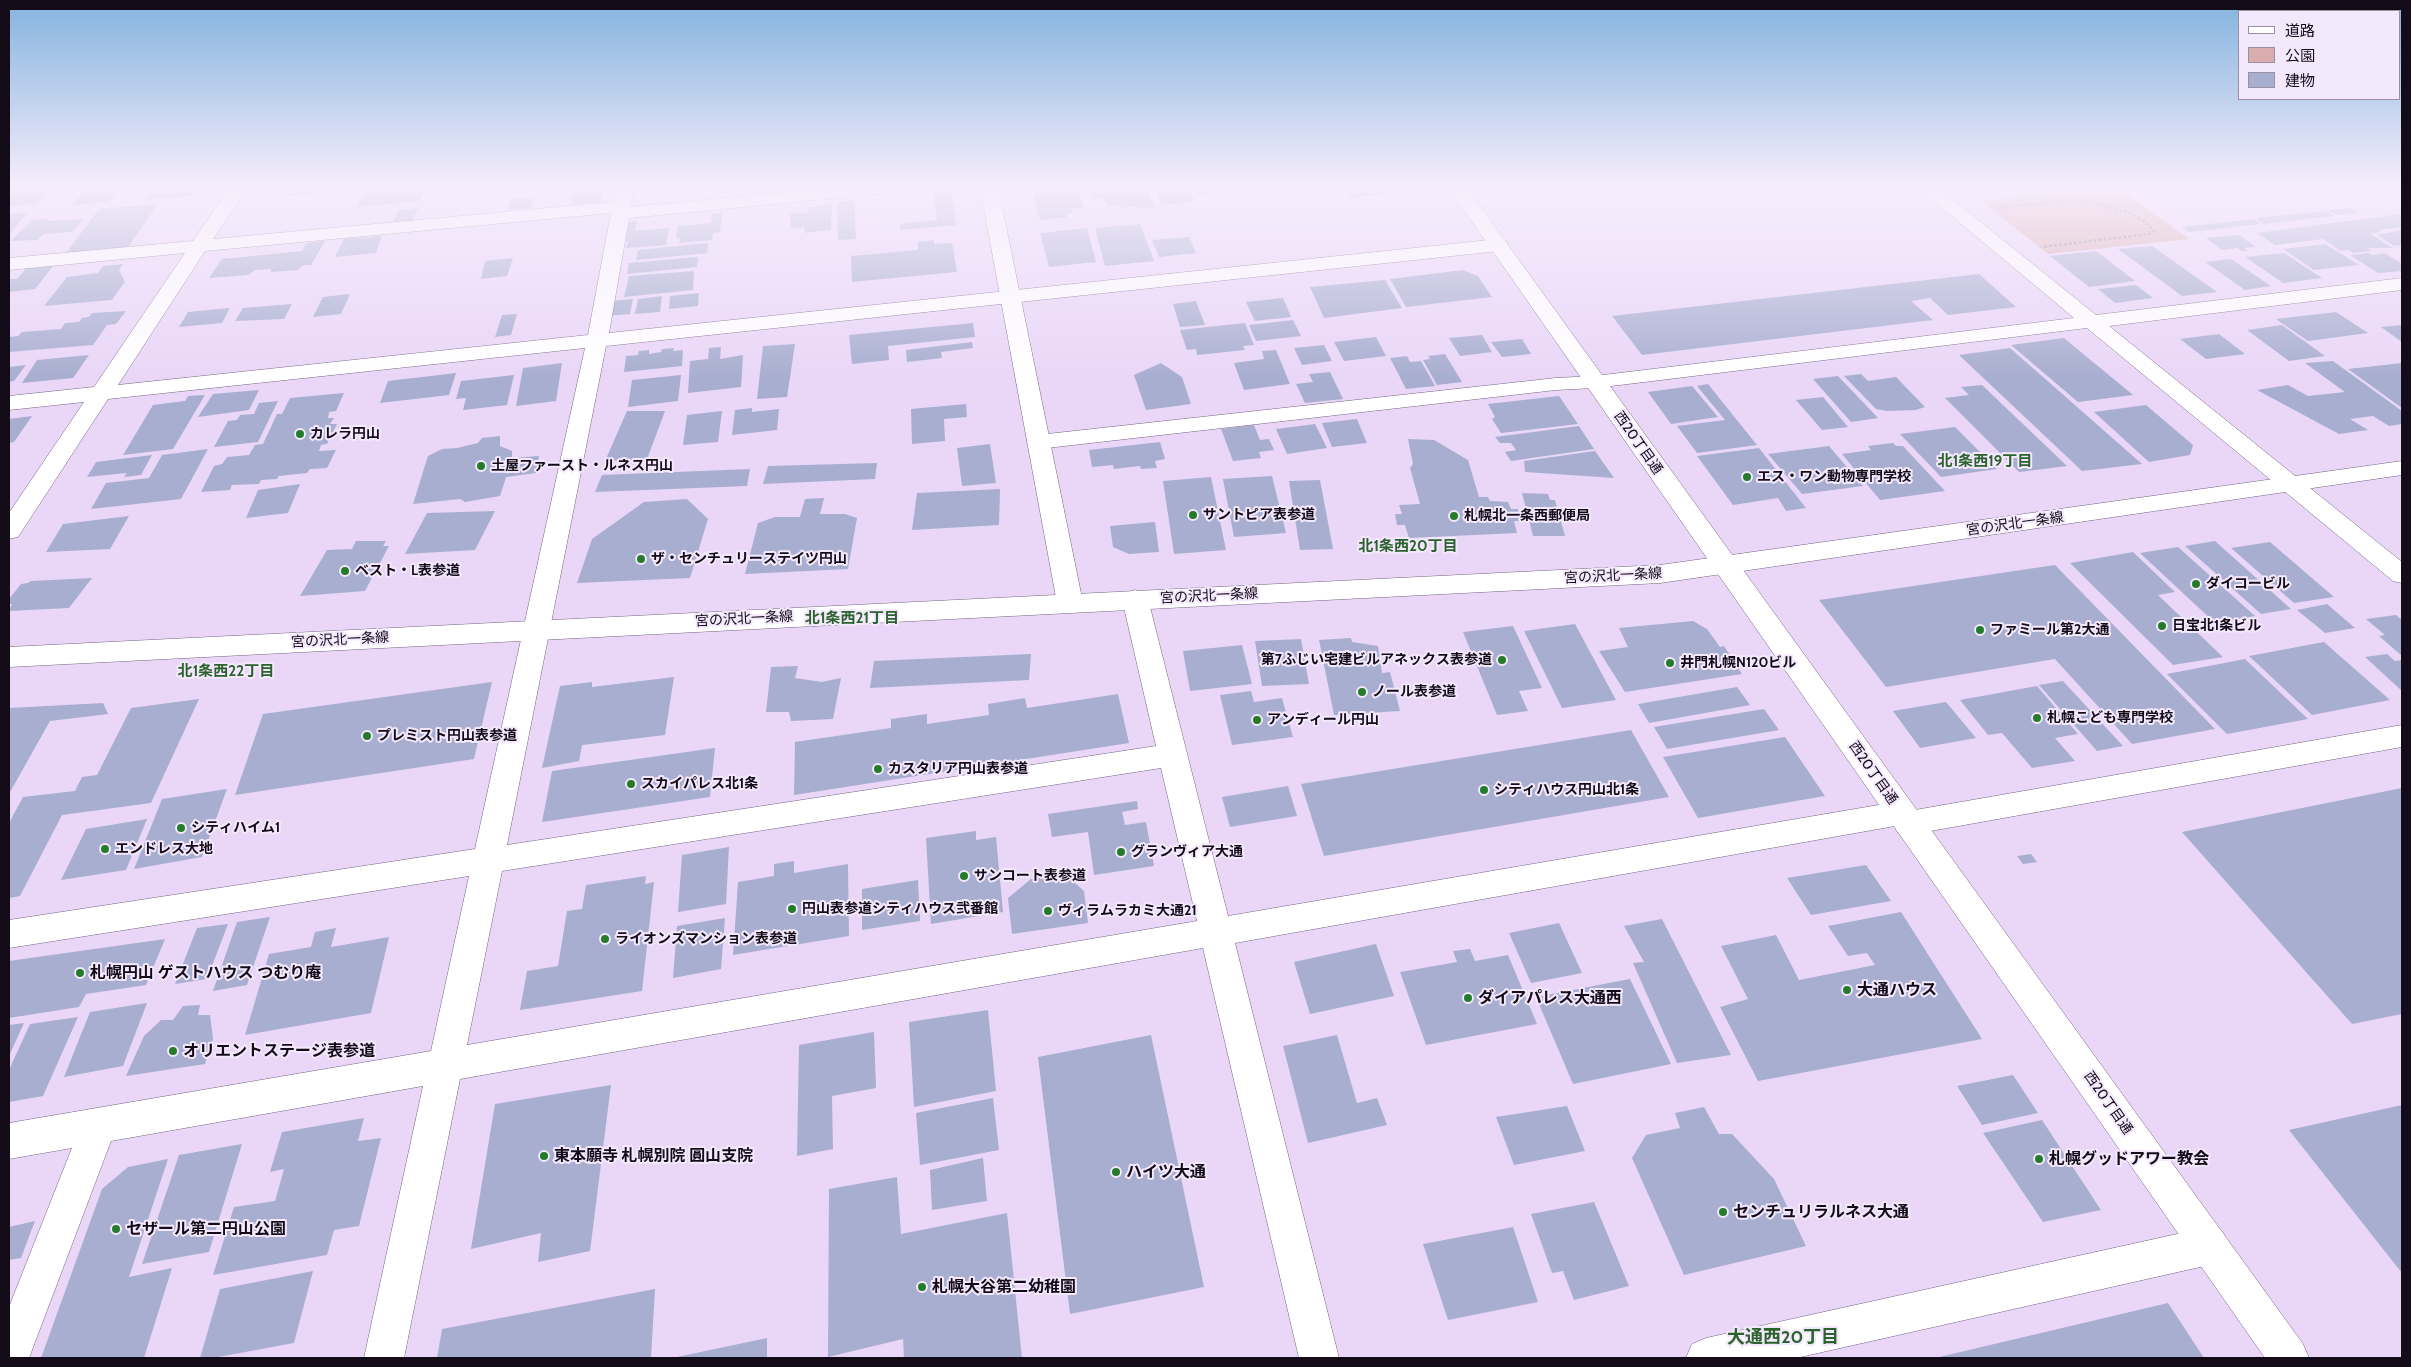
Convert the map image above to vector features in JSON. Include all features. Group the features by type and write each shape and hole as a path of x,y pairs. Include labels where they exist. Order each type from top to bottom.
{"street":[{"path":"9,264 149,251"},
{"path":"9,531 197,251"},
{"path":"384,1358 598,340 614,251"},
{"path":"1001,251 1070,603"},
{"path":"9,403 1445,251"},
{"name":"西20丁目通","path":"1503,251 2289,1358"},
{"path":"2004,251 2402,575"},
{"path":"1038,442 1556,384 1595,382 2402,284"},
{"name":"宮の沢北一条線","path":"9,657 1660,574 2402,468"},
{"path":"1135,600 1319,1358"},
{"path":"9,1141 1216,932 2402,736"},
{"path":"9,934 1173,754"},
{"path":"10,1358 99,1125"},
{"path":"1706,1358 2209,1246"}],"green space":[{"path":"2044,251 2078,251 2048,254"}],"building":[{"path":"68,251 89,251 66,253"},
{"path":"319,251 311,265 303,265 298,270 271,272 271,269 255,270 248,275 209,278 222,259"},
{"path":"338,251 377,251 376,253 335,257"},
{"path":"638,251 707,251 707,253 636,260"},
{"path":"909,251 953,251 957,272 852,282 851,256"},
{"path":"1045,251 1093,251 1096,262 1049,267"},
{"path":"1101,251 1150,251 1154,261 1105,266"},
{"path":"1156,251 1195,251 1196,253 1159,257"},
{"path":"2096,251 2135,281 2089,287 2050,256"},
{"path":"2120,251 2159,251 2217,292 2182,296"},
{"path":"2286,251 2336,251 2359,265 2314,270"},
{"path":"2349,251 2372,251 2353,253"},
{"path":"2284,253 2322,278 2283,283 2245,257"},
{"path":"2369,253 2372,255 2385,253 2402,264 2402,271 2378,273 2350,255"},
{"path":"698,257 697,267 627,274 629,263"},
{"path":"513,258 507,276 481,279 485,261"},
{"path":"2231,259 2271,286 2245,290 2205,262"},
{"path":"123,264 119,270 125,282 112,300 44,306 67,277 98,273 103,266"},
{"path":"54,265 35,289 9,292 9,279 17,279 26,268"},
{"path":"1463,270 1478,276 1492,297 1406,307 1390,279"},
{"path":"694,271 693,290 624,297 629,276"},
{"path":"1979,274 2016,307 1948,315 1930,298 1911,301 1933,320 1642,355 1612,316"},
{"path":"1385,280 1402,308 1324,318 1310,287"},
{"path":"2136,285 2153,298 2115,303 2098,289"},
{"path":"699,293 698,306 669,309 670,296"},
{"path":"350,294 341,314 313,317 323,297"},
{"path":"662,296 660,312 635,314 638,299"},
{"path":"1283,298 1291,317 1255,321 1246,302"},
{"path":"633,299 630,314 607,316 611,301"},
{"path":"1196,301 1205,325 1180,327 1173,304"},
{"path":"292,304 284,319 235,321 243,308"},
{"path":"230,308 222,323 179,327 188,312"},
{"path":"126,311 116,324 107,325 93,345 9,352 9,337 18,336 22,332 61,329 65,323 79,322 82,318 89,317 92,313"},
{"path":"2336,312 2368,333 2308,341 2276,319"},
{"path":"517,314 511,335 495,337 502,315"},
{"path":"1293,320 1301,336 1256,341 1249,325"},
{"path":"973,323 975,337 888,346 889,360 852,364 849,335"},
{"path":"1245,323 1254,345 1243,346 1245,350 1197,355 1196,349 1187,350 1180,330"},
{"path":"2282,325 2325,356 2289,361 2247,330"},
{"path":"2402,325 2402,342 2381,327"},
{"path":"2219,334 2245,354 2206,359 2180,339"},
{"path":"1482,335 1492,352 1460,356 1449,338"},
{"path":"1376,337 1386,356 1344,361 1334,342"},
{"path":"2064,338 2133,395 2078,402 2011,345"},
{"path":"1522,339 1531,354 1502,357 1491,342"},
{"path":"972,342 973,348 941,352 942,358 907,362 906,350"},
{"path":"795,344 787,397 757,399 763,346"},
{"path":"1324,345 1332,361 1302,365 1294,348"},
{"path":"721,347 720,359 743,355 741,387 688,393 690,361 708,359 709,348"},
{"path":"674,348 673,351 683,350 682,366 624,372 626,356 638,355 639,351 649,350 649,354 661,352 662,349"},
{"path":"2010,348 2142,464 2082,471 1959,355"},
{"path":"1276,350 1290,384 1244,390 1234,363 1264,359 1262,351"},
{"path":"1445,354 1462,382 1437,385 1423,360 1430,359 1428,356"},
{"path":"89,355 73,378 22,383 37,360"},
{"path":"1407,356 1410,362 1421,361 1435,386 1406,389 1390,358"},
{"path":"2333,361 2402,411 2402,424 2389,426 2373,416 2350,419 2368,430 2339,434 2257,390 2288,385 2308,396 2345,392 2305,363"},
{"path":"562,363 556,401 516,406 523,368"},
{"path":"1161,363 1182,377 1191,404 1146,410 1134,375"},
{"path":"2402,363 2402,408 2348,369"},
{"path":"26,365 14,381 9,382 9,367"},
{"path":"1330,372 1343,399 1305,403 1296,384 1313,382 1309,374"},
{"path":"456,373 449,395 380,403 388,381"},
{"path":"1861,374 1868,381 1896,377 1925,407 1916,410 1887,411 1876,409 1844,376"},
{"path":"514,375 507,405 463,410 466,398 456,399 461,381"},
{"path":"681,375 678,401 628,407 632,380"},
{"path":"1838,376 1878,418 1851,422 1813,379"},
{"path":"1708,384 1757,445 1697,453 1677,426 1725,420 1697,386"},
{"path":"1982,385 2067,466 2019,472 1945,398 1969,395 1961,387"},
{"path":"1692,386 1718,417 1671,424 1648,392"},
{"path":"259,390 249,410 198,417 213,394"},
{"name":"カレラ円山","path":"344,393 336,411 329,412 328,418 334,418 330,424 337,424 327,444 321,445 319,451 336,450 327,468 310,469 307,473 261,480 259,484 232,485 230,490 201,492 214,466 222,464 227,457 249,455 255,445 263,444 277,414 282,414 290,398"},
{"path":"205,395 173,449 123,455 153,405 185,401 188,396"},
{"path":"1559,396 1578,424 1501,433 1492,419 1495,417 1488,404"},
{"path":"1823,397 1848,427 1822,430 1796,400"},
{"path":"278,401 258,442 214,447 228,421 237,420 240,415 254,414 259,403"},
{"path":"966,404 967,417 944,419 945,441 912,444 911,409"},
{"path":"2146,405 2193,445 2190,455 2149,462 2094,412"},
{"path":"752,408 752,412 779,409 777,430 732,435 735,410"},
{"path":"627,411 665,411 647,459 605,461"},
{"path":"722,411 718,442 683,445 687,415"},
{"path":"32,416 14,442 9,443 9,419"},
{"path":"1357,419 1367,443 1332,447 1322,423"},
{"path":"1315,424 1327,448 1287,454 1276,429"},
{"path":"1254,425 1260,440 1269,439 1274,450 1259,452 1261,458 1233,461 1221,429"},
{"path":"1579,426 1594,449 1511,461 1505,452 1516,450 1511,443 1500,443 1495,437"},
{"path":"1955,427 1997,469 1941,477 1900,434"},
{"name":"土屋ファースト・ルネス円山","path":"500,436 500,446 512,451 512,458 539,456 536,473 506,477 500,496 465,502 460,499 413,504 428,456 442,449 457,448 478,443 482,438"},
{"path":"1408,439 1434,440 1468,460 1479,497 1488,497 1490,501 1508,502 1511,509 1518,509 1521,521 1514,521 1517,533 1409,538 1405,525 1397,525 1395,514 1402,514 1399,505 1420,504 1410,468 1413,464"},
{"path":"1160,442 1165,459 1155,461 1157,468 1141,469 1140,466 1114,469 1113,465 1092,467 1089,450"},
{"path":"1893,443 1896,446 1903,446 1945,491 1880,500 1842,454 1871,450 1868,446"},
{"path":"990,444 996,483 962,486 957,448"},
{"path":"1829,446 1863,486 1802,494 1768,454"},
{"name":"エス・ワン動物専門学校","path":"1759,448 1806,508 1786,511 1778,498 1733,505 1697,456"},
{"path":"208,449 181,499 91,509 106,483 149,478 162,455"},
{"path":"1595,451 1614,478 1525,472 1524,461"},
{"path":"152,455 141,475 124,477 127,473 87,477 96,462"},
{"path":"877,463 875,479 763,484 768,466"},
{"path":"750,469 747,486 595,492 602,475"},
{"path":"1272,476 1286,533 1234,537 1223,479"},
{"name":"サントピア表参道","path":"1211,477 1226,550 1174,554 1163,481"},
{"path":"1320,480 1333,549 1300,550 1289,481"},
{"path":"300,484 288,513 246,518 258,490"},
{"path":"1000,489 999,525 912,530 917,493"},
{"path":"1522,493 1548,494 1550,500 1555,500 1565,536 1533,536"},
{"path":"824,498 820,514 845,514 857,518 848,569 745,574 758,523 775,517 800,517 805,499"},
{"name":"ザ・センチュリーステイツ円山","path":"687,499 708,519 690,578 577,583 592,539 644,502"},
{"path":"495,511 475,550 405,554 427,513"},
{"path":"129,516 110,549 46,552 63,524"},
{"path":"1155,522 1159,552 1129,554 1113,547 1110,526"},
{"name":"ベスト・L表参道","path":"356,541 386,541 383,546 389,546 365,591 300,596 327,550 352,549"},
{"path":"2215,541 2291,609 2261,614 2185,546"},
{"path":"2270,542 2334,597 2294,603 2231,548"},
{"name":"ダイコービル","path":"2178,547 2255,616 2215,623 2140,553"},
{"name":"日宝北1条ビル","path":"2133,552 2175,592 2158,595 2223,657 2173,665 2070,563"},
{"name":"ファミール第2大通","path":"2055,565 2215,729 2132,744 2055,659 1886,687 1819,600"},
{"path":"92,578 69,608 9,611 12,604 9,604 9,599 21,584 31,581"},
{"path":"2327,604 2355,628 2325,633 2297,610"},
{"path":"2396,615 2402,620 2402,656 2379,636 2385,635 2366,619"},
{"name":"井門札幌N120ビル","path":"1693,621 1707,629 1720,647 1724,646 1742,674 1625,692 1599,651 1628,647 1619,628"},
{"path":"1575,624 1616,700 1562,708 1524,631"},
{"name":"第7ふじい宅建ビルアネックス表参道","path":"1513,626 1542,688 1519,691 1528,711 1497,715 1463,632"},
{"name":"ノール表参道","path":"1351,638 1352,642 1378,646 1382,673 1390,672 1400,711 1334,715 1319,640"},
{"path":"1301,639 1309,684 1262,686 1255,641"},
{"path":"2324,642 2390,700 2312,715 2249,656"},
{"path":"1242,645 1252,684 1190,691 1183,651"},
{"path":"1031,654 1029,680 870,688 874,661"},
{"path":"2387,654 2395,661 2402,660 2402,691 2365,657"},
{"path":"2245,659 2308,719 2227,734 2167,674"},
{"path":"798,666 795,678 822,682 841,678 833,719 791,721 789,712 766,712 771,667"},
{"path":"674,677 665,735 582,745 579,761 542,768 560,686 592,682 592,687"},
{"path":"2063,681 2123,746 2097,751 2039,685"},
{"name":"プレミスト円山表参道","path":"492,682 474,759 235,795 263,714"},
{"path":"2037,686 2078,734 2055,738 2075,761 2032,768 2002,733 1988,735 1960,700"},
{"path":"1737,687 1750,705 1649,723 1638,704"},
{"name":"アンディール円山","path":"1251,691 1254,702 1282,698 1293,737 1232,745 1220,695"},
{"name":"カスタリア円山表参道","path":"1118,694 1129,743 794,795 795,742 891,728 891,719 927,714 927,724 989,715 988,704 1025,698 1027,708"},
{"path":"199,699 151,803 62,815 20,896 9,898 9,823 23,797 75,791 82,777 97,775 131,708"},
{"path":"1946,702 1976,738 1920,748 1893,711"},
{"path":"103,703 108,714 50,721 9,794 9,708"},
{"path":"1764,709 1779,730 1667,749 1654,727"},
{"name":"シティハウス円山北1条","path":"1631,730 1669,797 1324,856 1301,784"},
{"path":"1785,737 1825,796 1698,818 1663,757"},
{"name":"スカイパレス北1条","path":"715,748 710,797 542,822 552,771"},
{"path":"1288,786 1297,816 1230,827 1222,797"},
{"path":"2402,788 2402,1014 2352,1024 2182,832"},
{"name":"シティハイム1","path":"227,789 202,857 134,869 162,799"},
{"name":"グランヴィア大通","path":"1137,801 1138,809 1122,812 1125,825 1146,822 1154,866 1094,875 1088,832 1052,837 1048,814"},
{"name":"エンドレス大地","path":"147,819 126,870 61,880 86,829"},
{"name":"サンコート表参道","path":"976,831 976,840 996,837 1003,912 931,924 926,838"},
{"path":"729,847 726,904 678,912 682,855"},
{"path":"2031,854 2037,862 2023,864 2017,856"},
{"name":"円山表参道シティハウス弐番館","path":"794,861 794,873 848,864 849,936 733,955 738,882 774,876 774,864"},
{"path":"1866,865 1891,901 1811,915 1787,878"},
{"name":"ヴィラムラカミ大通21","path":"1065,874 1084,891 1088,923 1012,934 1008,898 1031,879"},
{"name":"ライオンズマンション表参道","path":"646,876 645,884 654,882 642,991 520,1010 527,971 558,966 567,911 582,909 586,885"},
{"path":"918,880 920,921 862,930 862,889"},
{"name":"大通ハウス","path":"1901,912 1982,1039 1758,1081 1720,1007 1748,999 1721,946 1776,935 1799,980 1875,965 1867,953 1848,956 1828,926"},
{"path":"270,917 247,985 213,991 237,922"},
{"path":"725,918 721,969 673,978 677,926"},
{"path":"1662,919 1731,1055 1677,1063 1633,963 1644,962 1624,926"},
{"path":"1559,923 1582,973 1531,983 1509,933"},
{"path":"228,924 207,979 175,984 197,928"},
{"path":"336,928 331,947 389,937 371,1013 245,1035 269,954 311,947 315,932"},
{"name":"札幌円山 ゲストハウス つむり庵","path":"165,939 146,985 86,994 79,1007 9,1018 9,961"},
{"path":"1376,944 1394,996 1310,1014 1294,962"},
{"name":"ダイアパレス大通西","path":"1470,949 1475,961 1508,955 1537,1024 1426,1045 1400,972 1457,962 1453,951"},
{"path":"1630,979 1671,1064 1573,1084 1536,997"},
{"path":"147,1003 123,1066 64,1077 90,1012"},
{"name":"オリエントステージ表参道","path":"200,1005 198,1015 210,1015 213,1039 205,1064 126,1076 144,1036 161,1020 173,1020 183,1006"},
{"path":"988,1010 996,1091 914,1107 909,1022"},
{"path":"78,1017 43,1096 9,1102 9,1070 30,1024"},
{"path":"24,1023 9,1056 9,1025"},
{"path":"874,1032 876,1088 832,1096 833,1149 797,1156 799,1045"},
{"name":"ハイツ大通","path":"1151,1035 1204,1287 1070,1314 1038,1057"},
{"path":"1337,1035 1357,1103 1377,1098 1387,1125 1308,1143 1283,1046"},
{"path":"2013,1075 2038,1113 1982,1125 1957,1086"},
{"path":"611,1085 590,1251 538,1262 541,1233 471,1249 495,1104"},
{"path":"993,1098 999,1150 920,1165 916,1113"},
{"path":"2402,1105 2402,1273 2289,1130"},
{"path":"1567,1106 1585,1151 1514,1165 1496,1117"},
{"name":"センチュリラルネス大通","path":"1704,1107 1719,1134 1732,1134 1774,1179 1806,1246 1684,1275 1632,1158 1646,1135 1680,1128 1675,1113"},
{"path":"364,1118 358,1141 381,1138 359,1226 334,1230 327,1255 213,1275 234,1207 275,1201 284,1169 270,1172 282,1132"},
{"path":"2042,1120 2101,1210 2043,1222 1983,1133"},
{"path":"242,1144 209,1252 142,1264 179,1155"},
{"path":"983,1158 987,1201 932,1210 930,1170"},
{"name":"セザール第二円山公園","path":"168,1159 129,1277 172,1268 144,1358 41,1358 102,1189 128,1167"},
{"name":"札幌大谷第二幼稚園","path":"897,1177 901,1234 1007,1213 1022,1358 904,1358 903,1339 828,1357 829,1189"},
{"path":"1594,1202 1629,1286 1574,1300 1563,1271 1552,1273 1531,1214"},
{"path":"35,1221 21,1258 9,1260 9,1227"},
{"path":"1513,1227 1538,1302 1448,1320 1423,1244"},
{"path":"313,1271 294,1343 213,1358 200,1358 220,1289"},
{"path":"655,1289 651,1358 437,1358 442,1329"},
{"path":"2168,1303 2204,1358 1935,1358"},
{"path":"767,1338 767,1358 677,1358 677,1357"}],"place":[{"name":"カレラ円山","path":"300,434"},
{"name":"土屋ファースト・ルネス円山","path":"481,466"},
{"name":"エス・ワン動物専門学校","path":"1747,477"},
{"name":"サントピア表参道","path":"1193,515"},
{"name":"札幌北一条西郵便局","path":"1454,516"},
{"name":"ザ・センチュリーステイツ円山","path":"641,559"},
{"name":"ベスト・L表参道","path":"345,571"},
{"name":"ダイコービル","path":"2196,584"},
{"name":"日宝北1条ビル","path":"2162,626"},
{"name":"ファミール第2大通","path":"1980,630"},
{"name":"第7ふじい宅建ビルアネックス表参道","path":"1502,660"},
{"name":"井門札幌N120ビル","path":"1670,663"},
{"name":"ノール表参道","path":"1362,692"},
{"name":"札幌こども専門学校","path":"2037,718"},
{"name":"アンディール円山","path":"1257,720"},
{"name":"プレミスト円山表参道","path":"367,736"},
{"name":"カスタリア円山表参道","path":"878,769"},
{"name":"スカイパレス北1条","path":"631,784"},
{"name":"シティハウス円山北1条","path":"1484,790"},
{"name":"シティハイム1","path":"181,828"},
{"name":"エンドレス大地","path":"105,849"},
{"name":"グランヴィア大通","path":"1121,852"},
{"name":"サンコート表参道","path":"964,876"},
{"name":"円山表参道シティハウス弐番館","path":"792,909"},
{"name":"ヴィラムラカミ大通21","path":"1048,911"},
{"name":"ライオンズマンション表参道","path":"605,939"},
{"name":"札幌円山 ゲストハウス つむり庵","path":"80,973"},
{"name":"大通ハウス","path":"1847,990"},
{"name":"ダイアパレス大通西","path":"1468,998"},
{"name":"オリエントステージ表参道","path":"173,1051"},
{"name":"東本願寺 札幌別院 圓山支院","path":"544,1156"},
{"name":"札幌グッドアワー教会","path":"2039,1159"},
{"name":"ハイツ大通","path":"1116,1172"},
{"name":"センチュリラルネス大通","path":"1723,1212"},
{"name":"セザール第二円山公園","path":"116,1229"},
{"name":"札幌大谷第二幼稚園","path":"922,1287"}],"district":[{"name":"北1条西19丁目","path":"1985,462"},
{"name":"北1条西20丁目","path":"1408,547"},
{"name":"北1条西21丁目","path":"852,619"},
{"name":"北1条西22丁目","path":"226,672"},
{"name":"大通西20丁目","path":"1783,1338"}]}
